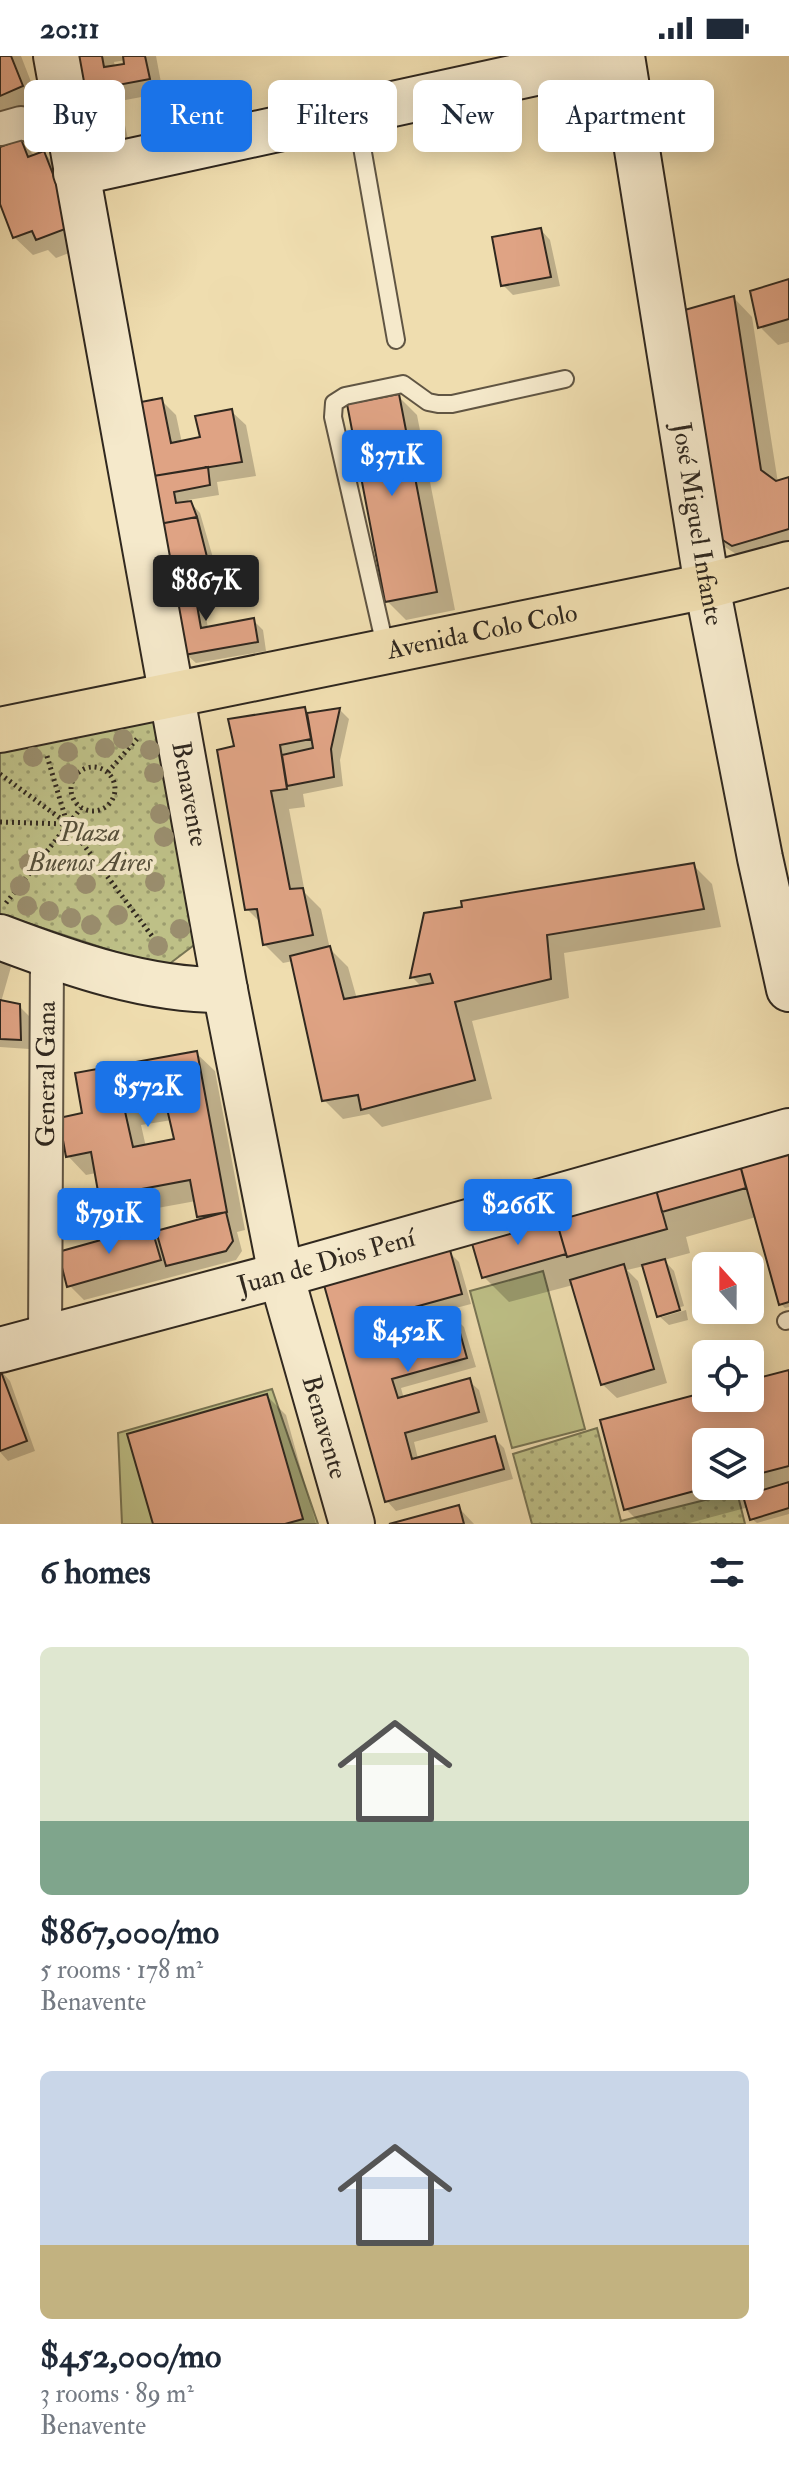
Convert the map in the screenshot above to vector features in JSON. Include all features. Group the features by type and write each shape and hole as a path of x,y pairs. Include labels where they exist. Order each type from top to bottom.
{"main road":[{"name":"Avenida Colo Colo","path":"19,727 707,586 789,564"}],"street":[{"name":"Benavente","path":"56,56 173,695 209,990 281,1275 352,1524"},
{"path":"397,103 613,56"},
{"name":"José Miguel Infante","path":"622,56 707,586 767,856 789,989"},
{"path":"0,129 21,123 73,154 268,125"},
{"path":"0,937 47,956 148,983 209,990"},
{"name":"General Gana","path":"45,1338 47,956"},
{"name":"Juan de Dios Pení","path":"0,1350 281,1275 789,1131"}],"lane":[{"path":"362,152 396,340"},
{"path":"386,652 333,417 334,403 345,396 403,384 428,402 452,404 565,379"}],"path":[{"path":"19,727 68,824"},
{"path":"88,767 108,772 113,778 116,793 109,806 95,811 81,808 75,803 71,789 75,775 88,767"},
{"path":"0,774 68,824 209,990"},
{"path":"0,910 81,808"},
{"path":"0,822 68,824"}],"green space":[{"name":"Plaza Buenos Aires","path":"146,711 162,734 198,942 164,968 0,914 0,738"},
{"path":"543,1271 585,1429 512,1448 470,1291"},
{"path":"272,1389 318,1524 122,1524 118,1433"},
{"path":"597,1428 621,1521 705,1500 739,1500 745,1524 532,1524 513,1454"}],"building":[{"path":"0,56 11,56 23,86 0,96"},
{"path":"70,56 102,56 104,67 124,64 123,56 145,56 150,79 125,84 125,80 75,80"},
{"path":"21,139 28,157 44,152 73,226 36,240 32,231 13,238 0,204 0,147"},
{"path":"541,228 551,277 501,286 492,237"},
{"path":"789,279 789,319 758,328 750,291"},
{"path":"734,296 761,470 776,481 789,477 789,529 732,546 704,528 674,313"},
{"path":"399,394 437,592 385,602 347,404"},
{"path":"162,398 171,443 200,437 195,416 232,409 242,462 153,476 141,402"},
{"path":"208,467 210,485 174,492 176,503 191,501 197,517 159,524 153,476"},
{"path":"197,517 209,565 171,574 159,524"},
{"path":"191,571 201,628 254,618 258,642 184,655 171,574"},
{"path":"305,707 311,739 280,745 287,789 271,791 290,889 303,888 313,935 263,945 257,909 245,910 217,750 234,746 228,719"},
{"path":"340,708 331,749 334,777 287,786 282,755 313,748 307,713"},
{"path":"694,863 704,909 547,935 551,979 455,1002 475,1080 361,1110 358,1095 322,1101 290,956 330,946 344,999 433,983 430,974 410,978 424,913 462,907 461,901"},
{"path":"0,1000 20,1004 21,1040 0,1039"},
{"path":"197,1051 227,1212 197,1217 190,1180 99,1197 91,1152 66,1157 59,1118 82,1113 75,1073","holes":["165,1100 174,1139 133,1147 124,1107"]},
{"path":"789,1152 789,1302 779,1305 739,1161"},
{"path":"739,1161 746,1188 662,1212 655,1186"},
{"path":"655,1186 667,1229 567,1257 555,1216"},
{"path":"226,1212 233,1241 226,1251 166,1266 156,1231"},
{"path":"555,1216 566,1254 482,1278 471,1240"},
{"path":"151,1226 161,1260 67,1287 58,1252"},
{"path":"450,1250 462,1294 375,1318 380,1336 455,1315 467,1358 392,1379 398,1398 470,1378 479,1412 405,1433 412,1459 495,1436 504,1469 385,1502 324,1285"},
{"path":"665,1259 680,1310 657,1317 642,1265"},
{"path":"624,1264 654,1369 601,1385 570,1280"},
{"path":"0,1369 27,1441 0,1451"},
{"path":"789,1370 789,1466 764,1472 764,1428 692,1428 692,1492 624,1510 600,1420 692,1396 692,1412 764,1412 764,1376"},
{"path":"267,1394 303,1519 285,1524 153,1524 127,1434"},
{"path":"789,1482 789,1508 750,1520 744,1500 764,1500 764,1490"},
{"path":"459,1505 464,1524 389,1524"}]}
